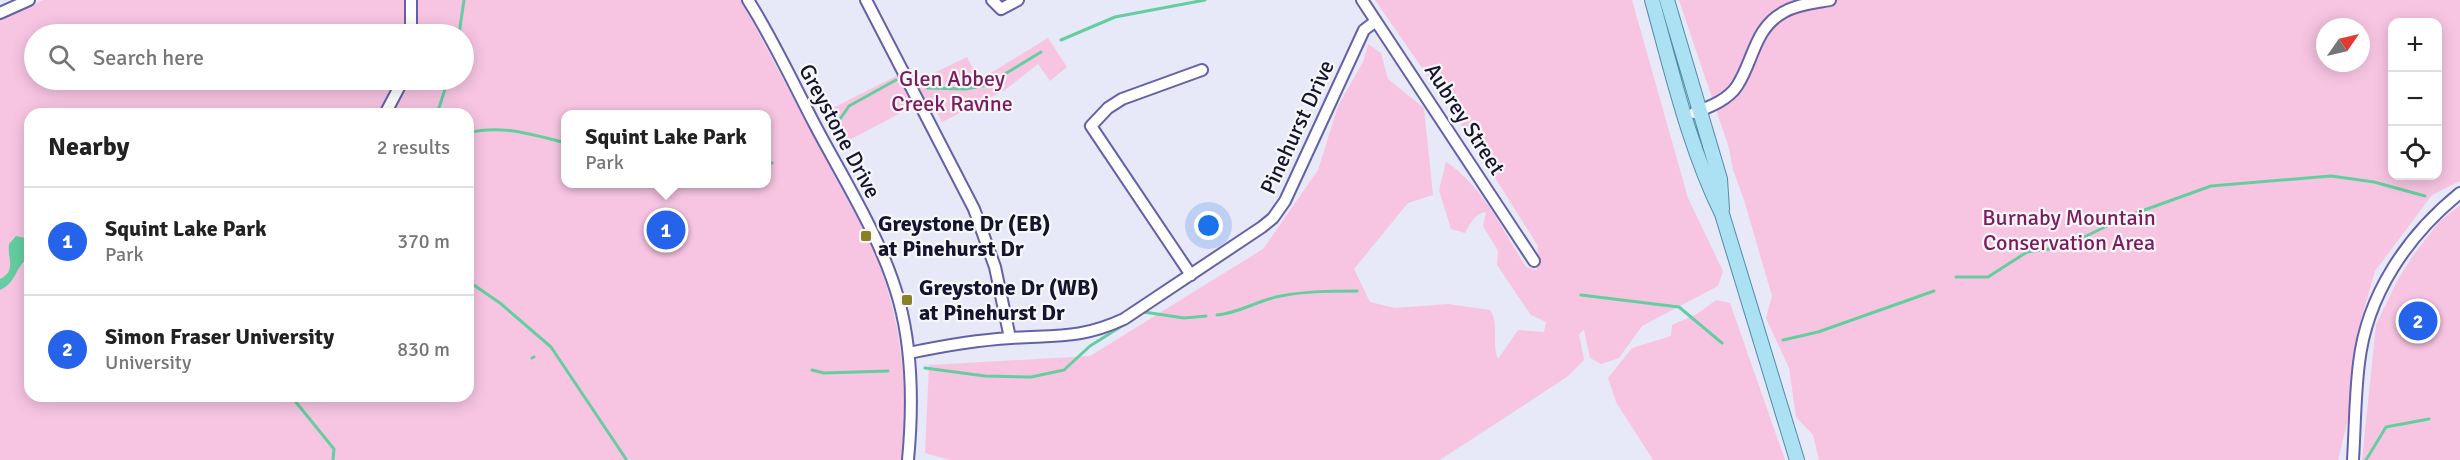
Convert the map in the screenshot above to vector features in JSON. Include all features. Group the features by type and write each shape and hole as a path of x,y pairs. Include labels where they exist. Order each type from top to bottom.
{"main road":[{"path":"1652,0 1685,116 1707,183 1722,214 1797,460"},
{"path":"1667,0 1720,179 1722,214"}],"street":[{"path":"0,13 29,0"},
{"path":"411,0 411,24"},
{"name":"Greystone Drive","path":"748,0 864,218 886,264 899,302 909,353 911,415 908,460"},
{"path":"866,0 974,209 995,267 1010,338"},
{"path":"992,0 1001,9 1018,0"},
{"name":"Aubrey Street","path":"1362,0 1534,261"},
{"path":"1685,116 1700,111 1725,97 1737,86 1756,40 1771,21 1786,11 1830,0"},
{"name":"Pinehurst Drive","path":"909,353 1010,338 1067,337 1107,327 1191,275 1262,227 1279,210 1364,30 1376,21"},
{"path":"1191,275 1091,126 1108,108 1122,99 1202,70"},
{"path":"388,108 398,90"},
{"path":"2353,460 2359,362 2373,310 2396,261 2409,242 2433,214 2460,193"}],"green space":[{"path":"43,0 741,0 869,240 889,293 903,375 902,460 0,460 0,20"},
{"path":"1375,0 1632,0 1688,198 1723,271 1718,286 1642,326 1619,358 1601,364 1590,358 1584,330 1579,334 1584,360 1567,377 1440,460 950,460 925,453 929,365 1090,356 1263,249 1318,170 1338,106 1363,62 1368,44 1381,53 1388,79 1424,108 1433,195 1408,203 1354,269 1370,302 1395,308 1448,304 1490,310 1494,322 1498,359 1518,330 1544,332 1546,322 1531,315 1497,265 1498,251 1483,226 1486,212 1476,217 1465,233 1451,229 1439,190 1446,162 1471,183 1482,196 1526,267 1537,270 1538,246 1463,127"},
{"name":"Burnaby Mountain Conservation Area","path":"1679,0 2460,0 2460,181 2432,195 2375,271 2357,334 2352,403 2338,460 1819,460 1813,435 1796,417 1789,368 1766,318 1772,296 1733,170 1729,148"},
{"name":"Glen Abbey Creek Ravine","path":"1048,38 1067,67 1050,81 1038,64 1005,90 942,122 929,98 840,145 823,113 898,75 905,87 967,57 979,80"},
{"path":"2460,205 2460,460 2362,460 2376,325 2397,281 2414,254 2439,222"},
{"path":"1716,300 1730,303 1785,460 1653,460 1616,402 1608,378 1632,348 1671,336 1672,325 1697,314"}],"shaded area":[{"path":"16,236 24,238 24,261 10,283 0,290 0,279 10,268 9,244"}],"waterway":[{"path":"460,24 464,0"},
{"path":"1061,40 1115,17 1205,0"},
{"path":"927,88 966,89 987,85 1041,52"},
{"path":"838,122 849,106 896,80"},
{"path":"439,108 445,90"},
{"path":"474,132 505,130 561,142"},
{"path":"1956,277 1988,277 2027,252 2064,247 2125,217 2211,186 2331,176 2374,182 2425,196"},
{"path":"474,285 500,303 551,347 626,459"},
{"path":"1217,315 1290,294 1357,291"},
{"path":"1783,340 1818,332 1934,291"},
{"path":"1581,295 1679,307 1722,343"},
{"path":"1144,312 1184,318 1206,316"},
{"path":"925,368 985,376 1031,377 1064,370 1090,346 1125,324"},
{"path":"812,370 824,373 888,371"},
{"path":"296,402 334,449 333,460"},
{"path":"2366,460 2386,427 2429,419"}],"place":[{"name":"Squint Lake Park","path":"666,230"},
{"name":"Greystone Dr (EB) at Pinehurst Dr","path":"866,236"},
{"name":"Greystone Dr (WB) at Pinehurst Dr","path":"907,300"},
{"name":"Simon Fraser University","path":"2418,321"}]}
